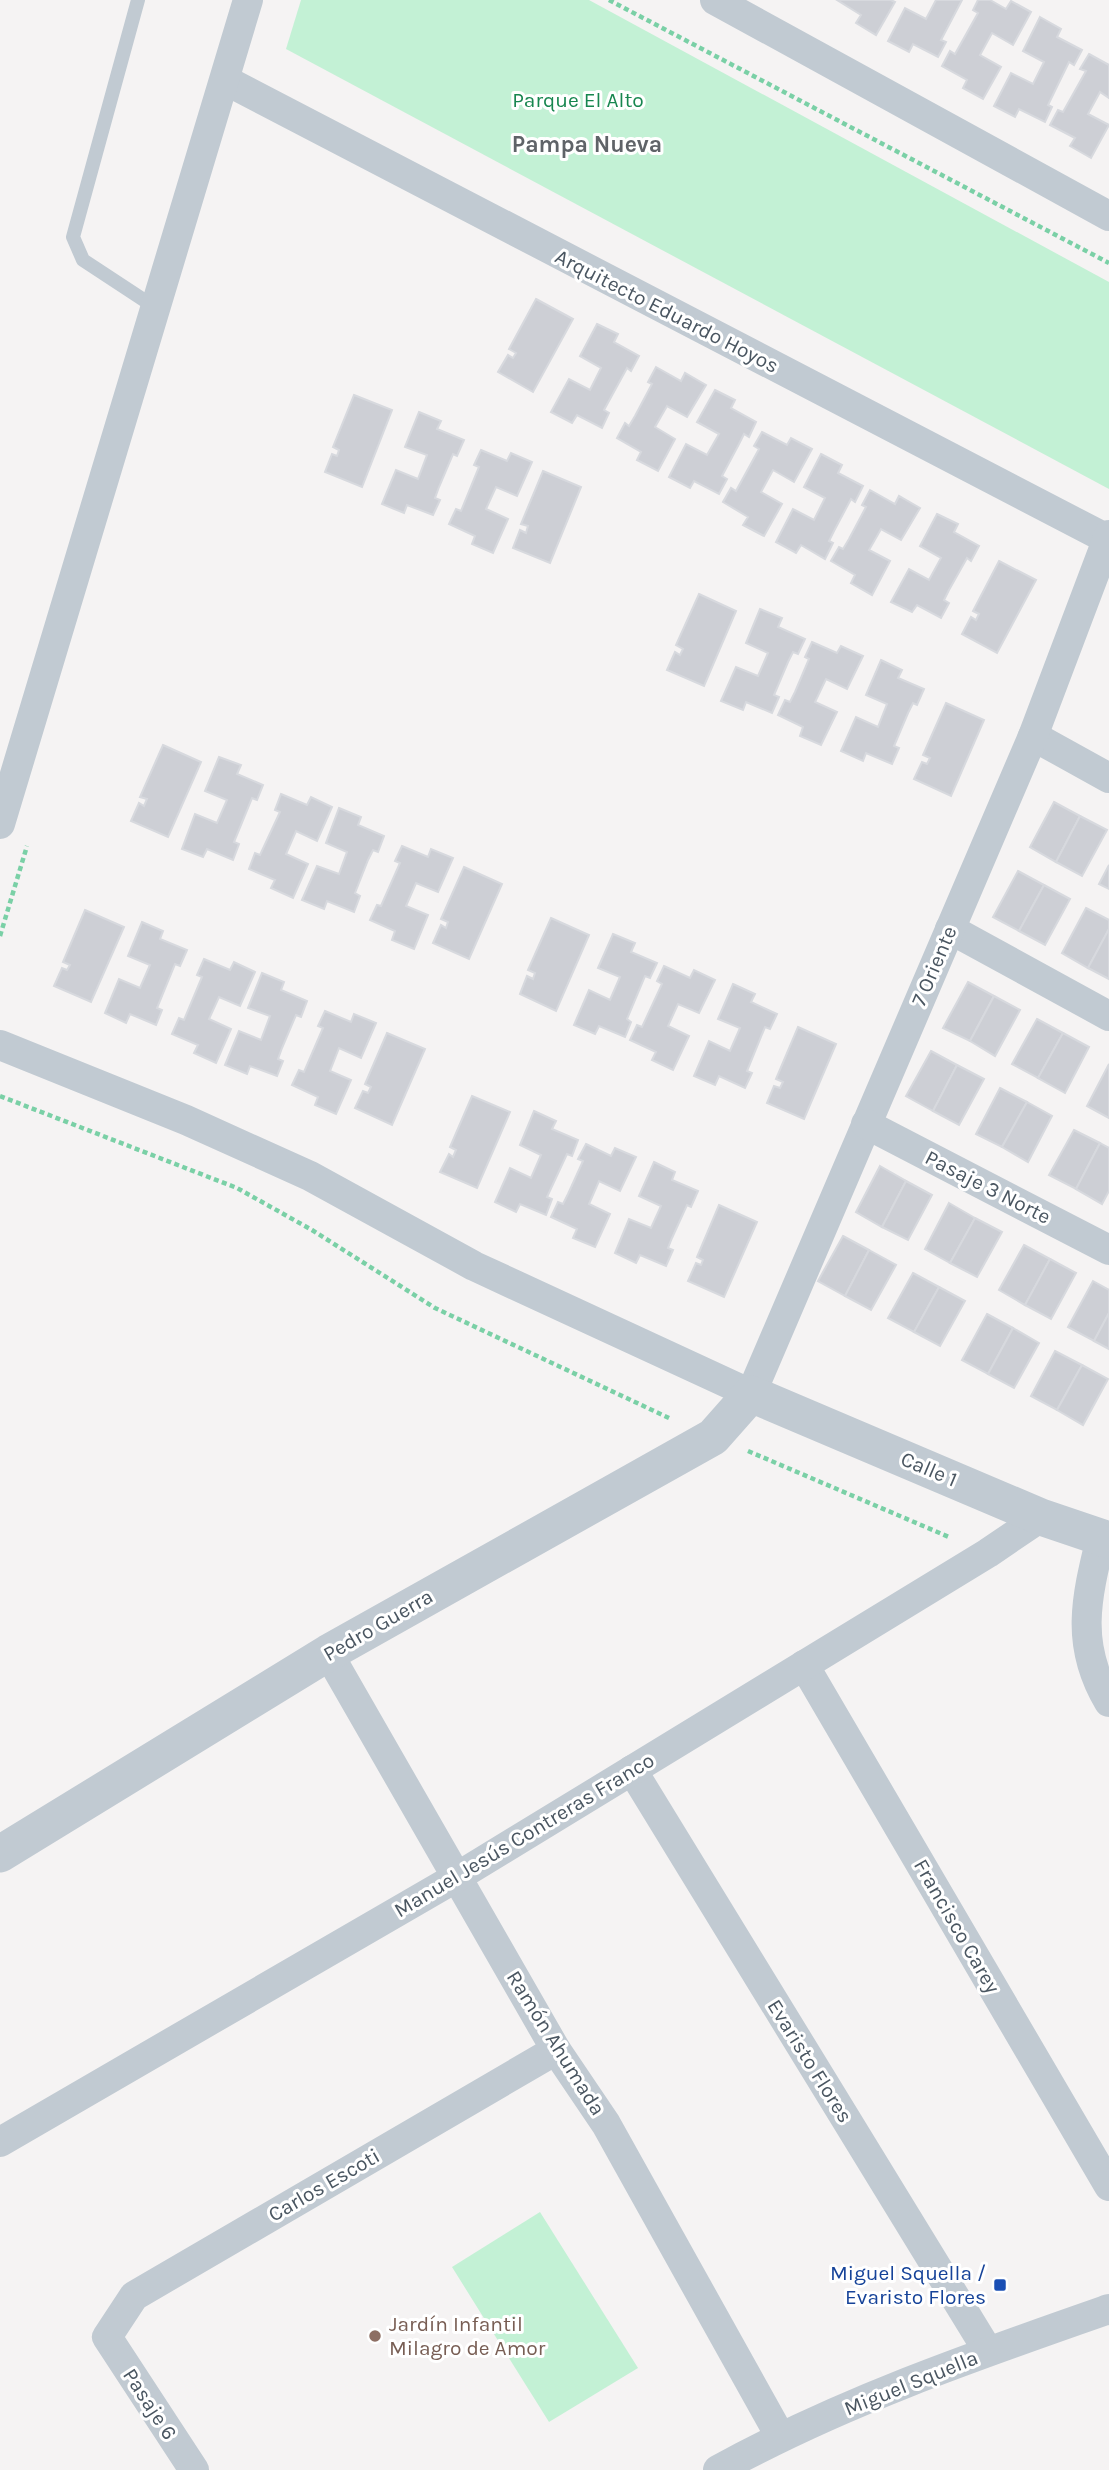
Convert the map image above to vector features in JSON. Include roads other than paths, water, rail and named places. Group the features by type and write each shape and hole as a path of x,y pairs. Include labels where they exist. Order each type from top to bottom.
{"street":[{"path":"0,824 248,0"},
{"path":"715,0 1109,216"},
{"name":"Arquitecto Eduardo Hoyos","path":"225,80 1108,538"},
{"name":"7 Oriente","path":"751,1394 1032,736 1108,538"},
{"path":"1032,736 1109,778"},
{"path":"950,929 1109,1016"},
{"path":"0,1045 186,1120 310,1175 474,1266 751,1394"},
{"name":"Pasaje 3 Norte","path":"866,1124 1109,1250"},
{"name":"Pedro Guerra","path":"0,1854 328,1653 713,1437 751,1394"},
{"name":"Calle 1","path":"751,1394 1041,1517 1105,1539"},
{"name":"Manuel Jesús Contreras Franco","path":"0,2141 457,1877 988,1553 1041,1517"},
{"path":"1105,1539 1087,1597 1086,1639 1097,1682 1109,1703"},
{"name":"Ramón Ahumada","path":"328,1653 556,2050 606,2124 780,2436"},
{"name":"Francisco Carey","path":"804,1665 1109,2186"},
{"name":"Evaristo Flores","path":"632,1770 988,2351"},
{"name":"Carlos Escoti","path":"107,2337 134,2295 556,2050"},
{"name":"Miguel Squella","path":"718,2470 780,2436 988,2351 1109,2309"},
{"name":"Pasaje 6","path":"107,2337 194,2470"}],"lane":[{"path":"138,0 73,237 83,260 156,308"}],"place":[{"name":"Miguel Squella / Evaristo Flores","path":"1000,2285"},
{"name":"Jardín Infantil Milagro de Amor","path":"375,2336"}],"district":[{"name":"Pampa Nueva","path":"587,144"}],"park label":[{"name":"Parque El Alto","path":"578,100"}]}
